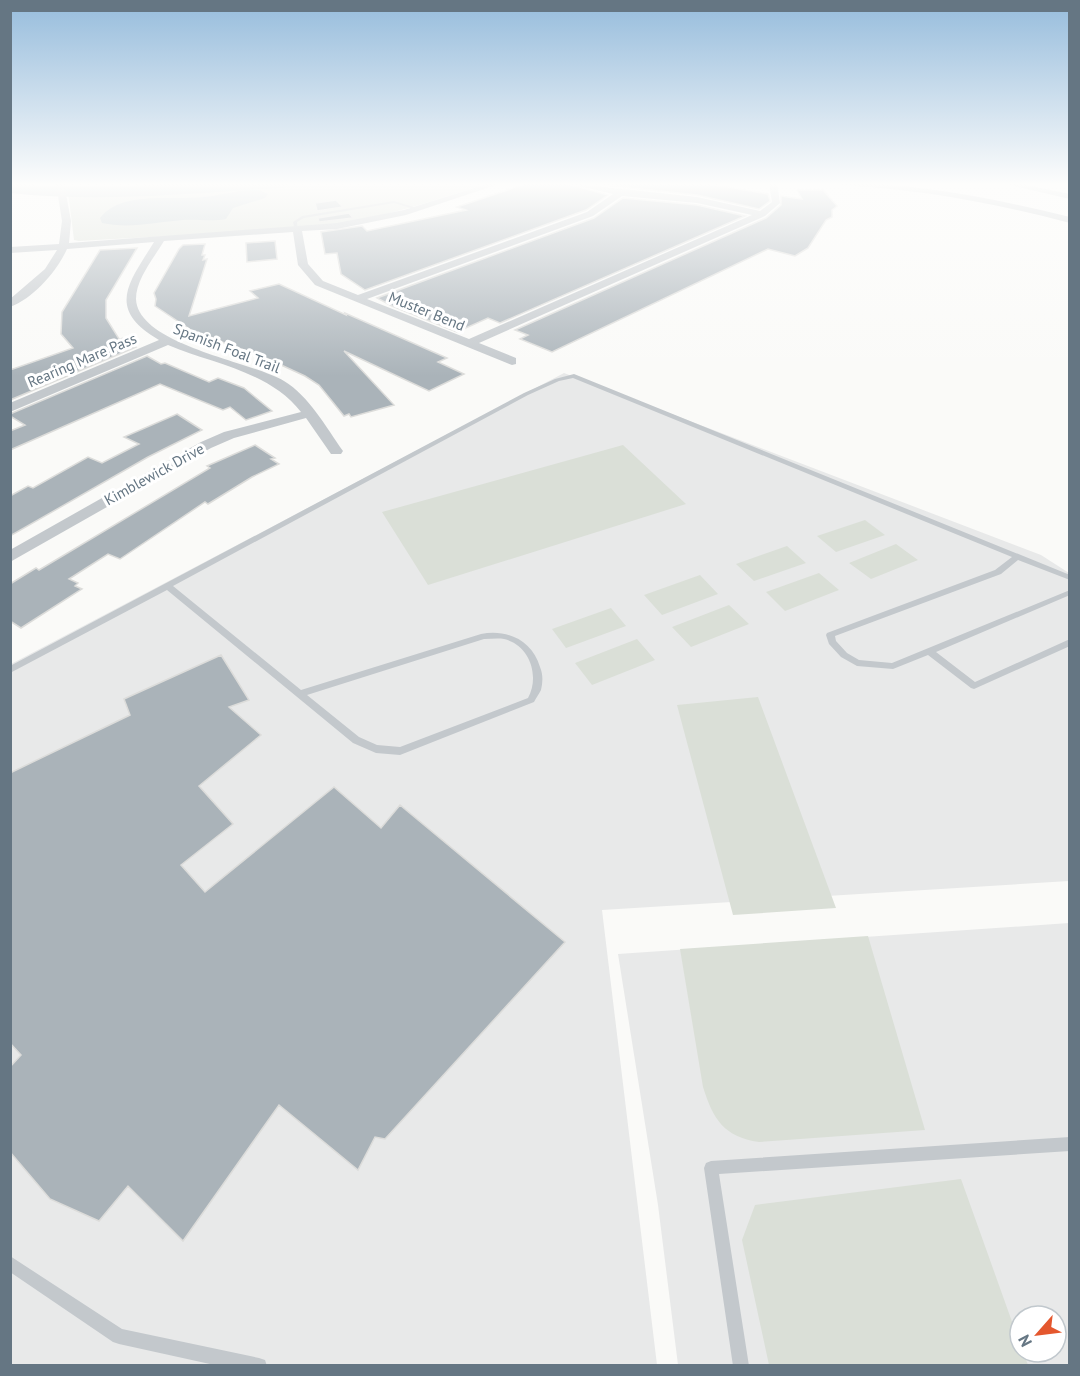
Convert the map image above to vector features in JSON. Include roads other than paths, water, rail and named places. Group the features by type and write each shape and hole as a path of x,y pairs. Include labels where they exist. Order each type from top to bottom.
{"street":[{"path":"10,250 48,247"},
{"path":"10,304 41,279 63,247"},
{"name":"Spanish Foal Trail","path":"156,247 134,286 130,301 133,315 140,324 165,342 262,374 281,384 295,396 336,451"},
{"name":"Muster Bend","path":"300,247 303,265 309,275 329,289 512,361"},
{"path":"356,299 499,247"},
{"path":"468,344 687,247"},
{"name":"Rearing Mare Pass","path":"10,408 165,342"},
{"name":"Kimblewick Drive","path":"10,557 206,445 229,435 307,414"}],"lane":[{"path":"10,670 526,394 557,380 574,376 1070,578"},
{"path":"1017,556 998,572 830,634 832,642 844,655 857,663 892,666 1070,592"},
{"path":"167,586 356,740 376,749 400,751 531,700 539,681 538,668 524,646 505,636 484,636 301,694"},
{"path":"929,651 974,686 1070,642"},
{"path":"741,1365 711,1168 1070,1144"},
{"path":"10,1263 119,1336 259,1365"}]}
